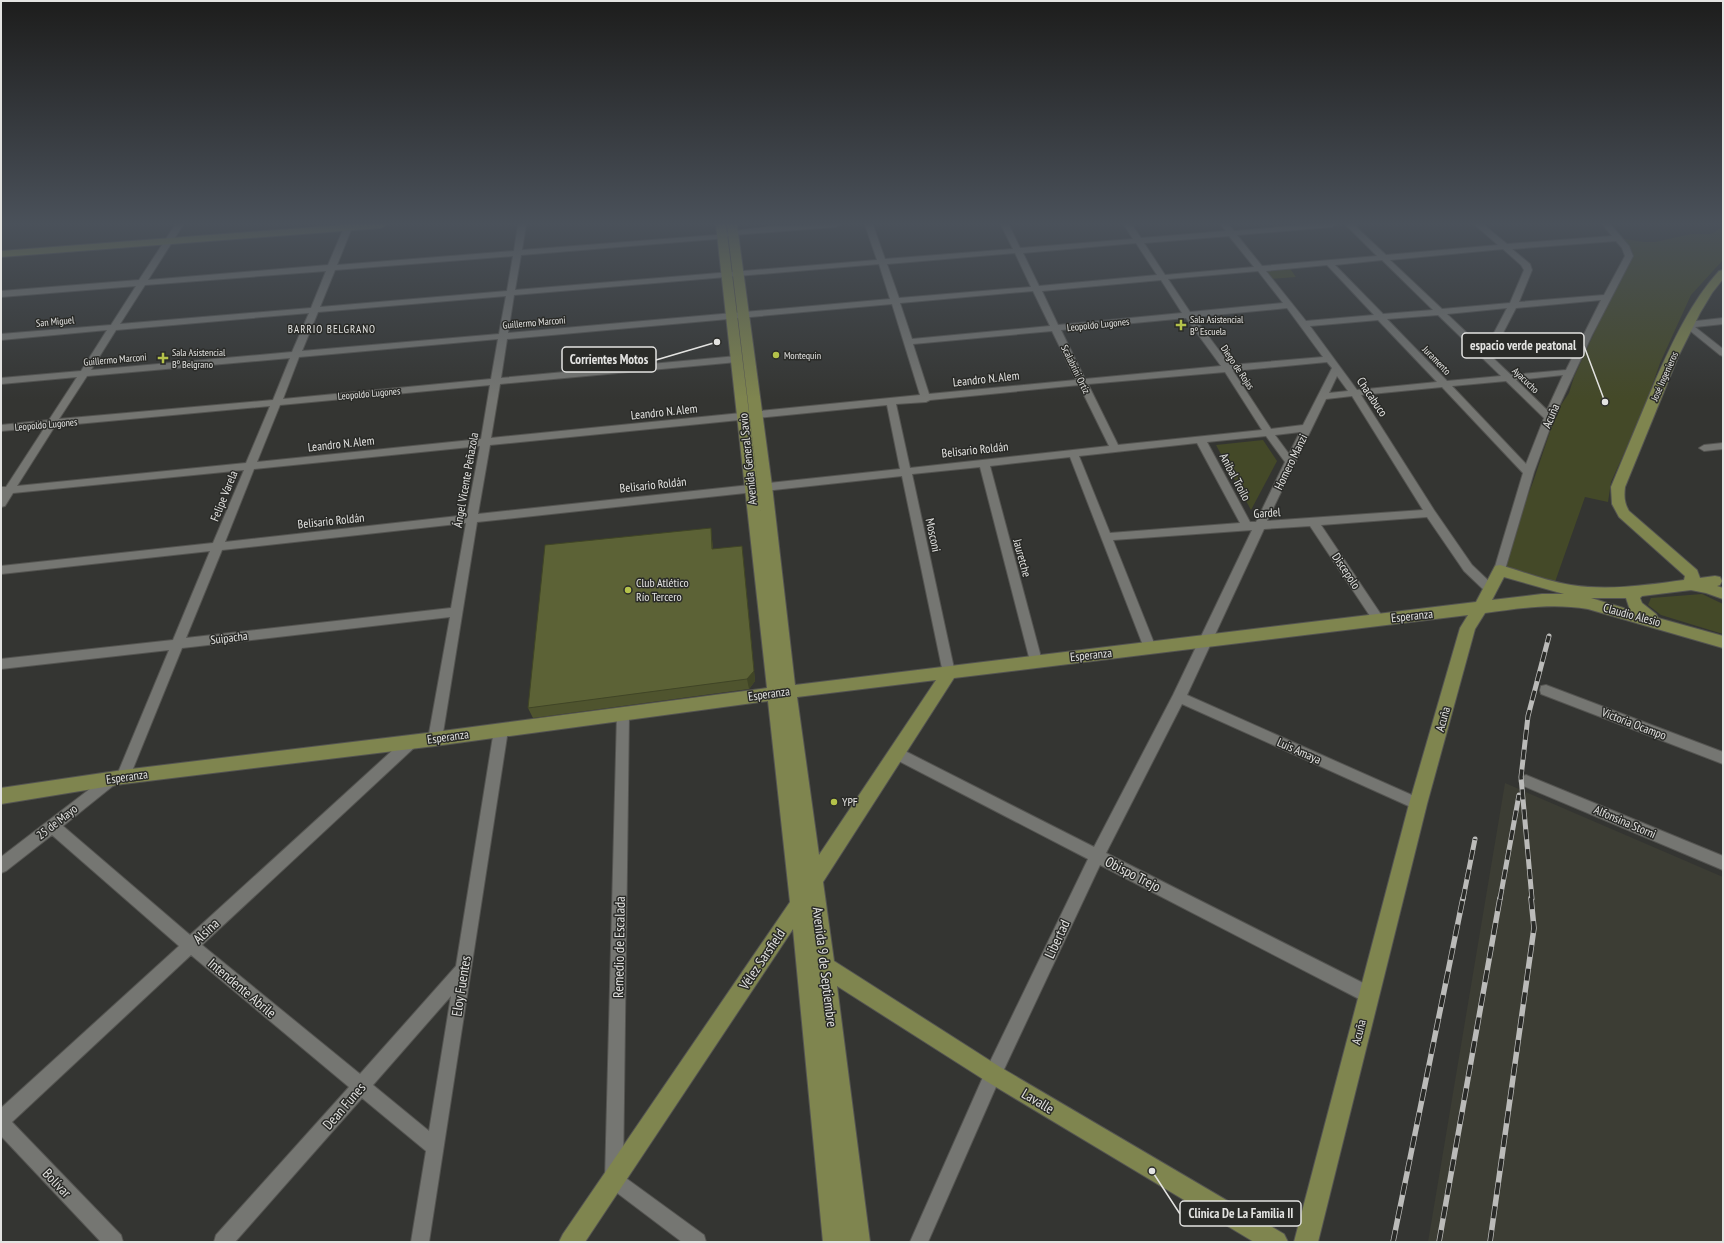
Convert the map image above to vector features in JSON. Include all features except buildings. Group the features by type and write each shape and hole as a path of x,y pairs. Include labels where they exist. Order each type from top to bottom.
{"main road":[{"name":"Avenida General Savio","path":"734,283 750,416 751,488 782,693"},
{"name":"José Ingenieros","path":"1689,584 1692,574 1687,567 1621,510 1617,499 1618,487 1656,392 1687,325 1714,283"},
{"name":"Avenida General Savio","path":"738,314 737,359 765,486 782,693"},
{"path":"1618,487 1629,507 1639,517 1720,582"},
{"path":"1506,572 1543,584 1593,593 1720,582"},
{"path":"1490,588 1504,598 1526,602 1524,585 1506,572"},
{"name":"Acuña","path":"1306,1242 1418,804 1468,628 1487,597 1490,588 1506,572"},
{"path":"1689,584 1709,588 1723,594"},
{"path":"1639,590 1633,596 1633,601 1637,609 1658,623"},
{"name":"Claudio Alesio","path":"1526,602 1558,599 1576,601 1723,642"},
{"name":"Esperanza","path":"1,796 118,778 435,739 782,693 1378,619 1479,609 1526,602"},
{"path":"1454,680 1483,622 1499,605"},
{"name":"Vélez Sarsfield","path":"571,1242 800,904 949,673"},
{"name":"Avenida 9 de Septiembre","path":"782,693 814,881 858,1242"},
{"name":"Avenida 9 de Septiembre","path":"782,693 804,954 836,1242"},
{"name":"Lavalle","path":"804,954 993,1074 1276,1242"}],"street":[{"path":"1,294 130,283"},
{"path":"1,503 5,490 52,423 141,283"},
{"name":"Felipe Varela","path":"118,778 178,644 326,283"},
{"name":"Ángel Vicente Peñazola","path":"435,739 513,283"},
{"name":"San Miguel","path":"1,336 633,283"},
{"path":"889,283 926,399"},
{"name":"Scalabrini Ortiz","path":"1034,283 1115,449"},
{"name":"Guillermo Marconi","path":"1,381 1094,283"},
{"name":"Diego de Rojas","path":"1167,283 1188,315 1227,368 1268,432 1290,462"},
{"name":"Chacabuco","path":"1271,283 1304,324 1355,394 1430,514 1468,568 1490,588"},
{"name":"Juramento","path":"1348,283 1529,473"},
{"name":"Ayacucho","path":"1409,283 1549,417"},
{"path":"1486,357 1514,304 1523,283"},
{"name":"Acuña","path":"1506,572 1529,473 1549,417 1614,283"},
{"path":"1304,324 1514,304 1606,297"},
{"name":"Leopoldo Lugones","path":"907,342 1289,306"},
{"path":"1687,325 1723,321"},
{"path":"1687,325 1723,352"},
{"name":"Leopoldo Lugones","path":"1,428 737,359"},
{"name":"Leandro N. Alem","path":"5,490 926,399 1082,382 1329,359"},
{"name":"Homero Manzi","path":"1205,641 1336,369"},
{"path":"1324,396 1570,372"},
{"name":"Mosconi","path":"891,402 949,673"},
{"name":"Belisario Roldán","path":"1,570 1307,428"},
{"name":"Anibal Troilo","path":"1200,439 1247,527"},
{"path":"1704,448 1723,446"},
{"path":"1073,453 1150,648"},
{"name":"Jauretche","path":"984,462 1036,661"},
{"name":"Gardel","path":"1106,538 1430,514"},
{"name":"Discepolo","path":"1314,523 1378,619"},
{"name":"Suipacha","path":"1,664 457,612"},
{"name":"Libertad","path":"919,1242 993,1074 1097,855 1179,697 1205,641"},
{"name":"Victoria Ocampo","path":"1546,690 1723,758"},
{"name":"Luis Amaya","path":"1179,697 1418,804"},
{"name":"Remedio de Escalada","path":"614,1180 623,714"},
{"name":"Eloy Fuentes","path":"420,1242 501,730"},
{"name":"Alsina","path":"1,1120 411,742"},
{"name":"Obispo Trejo","path":"896,753 1369,995"},
{"name":"25 de Mayo","path":"1,866 52,826 118,778"},
{"name":"Alfonsina Storni","path":"1526,781 1723,863"},
{"name":"Intendente Abrile","path":"52,826 190,945 435,1147"},
{"name":"Dean Funes","path":"224,1242 463,970"},
{"name":"Bolívar","path":"1,1123 114,1242"},
{"path":"614,1180 697,1242"}],"shaded area":[{"path":"1505,783 1723,877 1723,1242 1428,1242"}],"green space":[{"path":"1618,283 1702,283 1691,295 1660,363 1643,412 1611,482 1608,502 1585,497 1555,582 1504,568 1521,513 1557,411 1569,393 1574,377 1606,307"},
{"path":"1263,440 1277,461 1251,510 1216,445"},
{"path":"1702,594 1723,604 1723,634 1661,615 1648,605 1651,598"}],"railway":[{"path":"1532,899 1521,777 1528,716 1549,636"},
{"path":"1500,899 1519,795"},
{"path":"1463,899 1475,839"},
{"path":"1393,1242 1463,898"},
{"path":"1439,1242 1500,898"},
{"path":"1490,1242 1534,928 1531,898"}],"place":[{"name":"Sala Asistencial Bº Escuela","path":"1181,325"},
{"name":"Corrientes Motos","path":"717,342"},
{"name":"Montequin","path":"776,355"},
{"name":"Sala Asistencial Bº Belgrano","path":"163,358"},
{"name":"espacio verde peatonal","path":"1605,402"},
{"name":"Club Atlético Río Tercero","path":"628,590"},
{"name":"YPF","path":"834,802"},
{"name":"Clinica De La Familia II","path":"1152,1171"}],"district":[{"name":"BARRIO BELGRANO","path":"332,329"}]}
